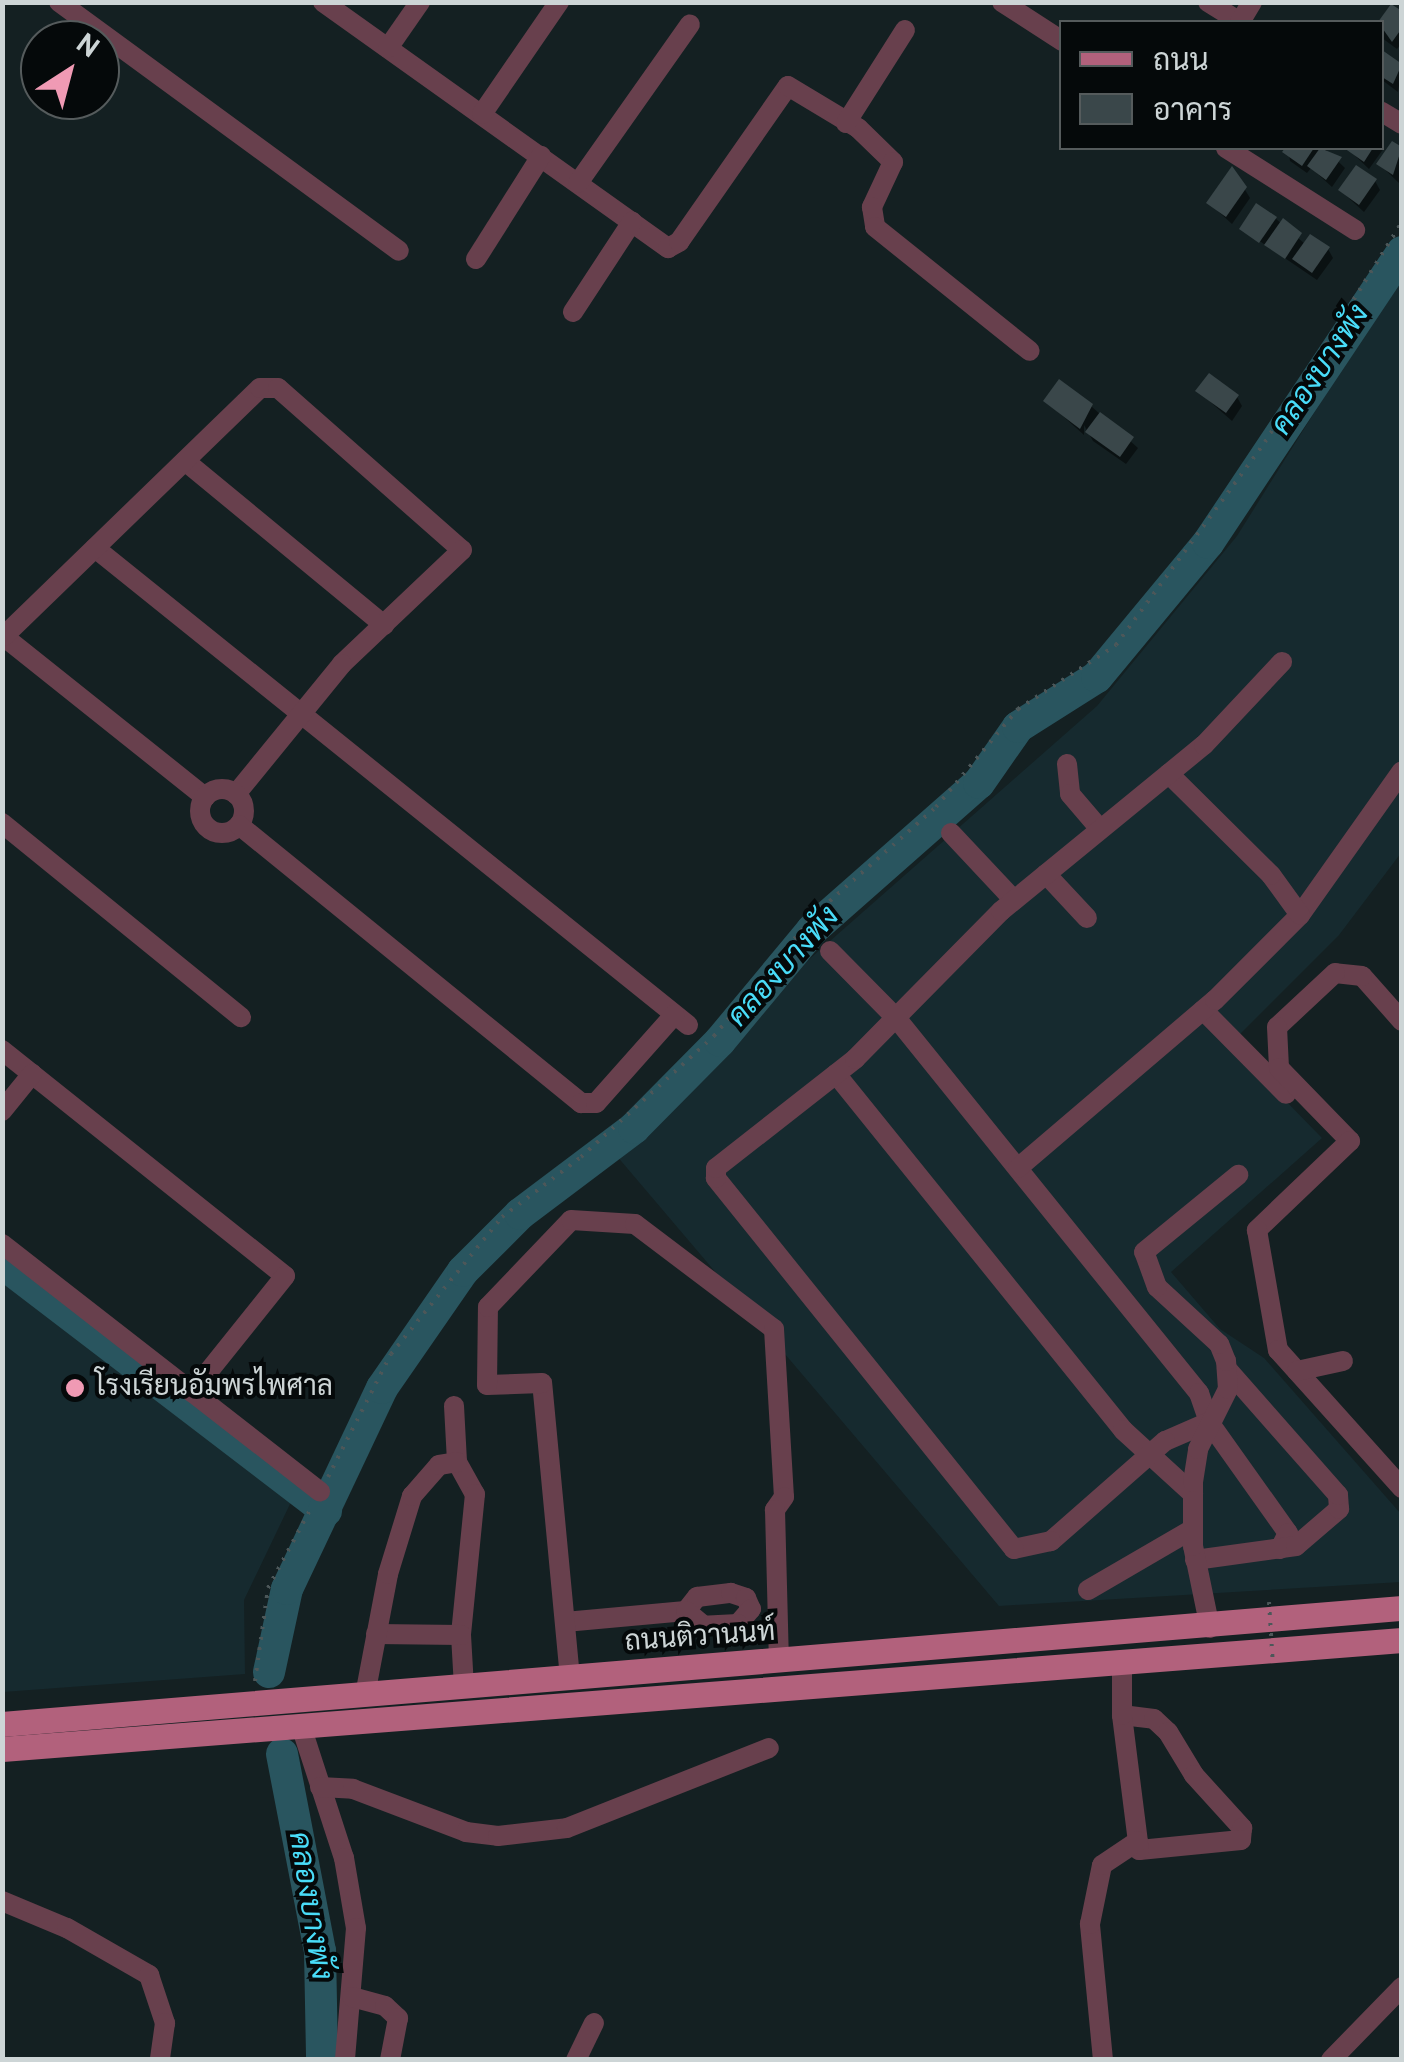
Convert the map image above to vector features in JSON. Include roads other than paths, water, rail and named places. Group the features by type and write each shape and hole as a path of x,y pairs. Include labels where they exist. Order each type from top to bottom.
{"main road":[{"name":"ถนนติวานนท์","path":"2,1749 1122,1662 1200,1638 1402,1608"},
{"name":"ถนนติวานนท์","path":"2,1724 780,1662 1200,1638 1402,1640"}],"street":[{"path":"59,2 399,251"},
{"path":"322,2 632,222 675,247 788,86 846,123 893,162 872,207 875,227 1030,351"},
{"path":"388,48 420,2"},
{"path":"482,114 560,2"},
{"path":"1002,2 1059,39"},
{"path":"1208,2 1237,20"},
{"path":"578,183 690,24"},
{"path":"846,123 905,30"},
{"path":"1229,150 1355,230"},
{"path":"476,259 541,156"},
{"path":"573,312 632,222"},
{"path":"206,797 3,635 260,388 278,388 462,550 303,711 236,794"},
{"path":"185,461 384,625"},
{"path":"95,548 303,711 681,1020 596,1103 581,1104 239,825"},
{"path":"1209,1422 1148,1455 1051,1542 1014,1549 1000,1538 716,1178 716,1168 836,1074 897,1019 1014,900 1169,774 1282,662"},
{"path":"1067,764 1070,794 1100,829"},
{"path":"1018,1168 1203,1010 1300,915 1402,771"},
{"path":"1169,774 1271,875 1300,915"},
{"path":"220,789 236,794 244,809 239,825 224,832 208,827 201,812 206,797 220,789"},
{"path":"2,823 241,1017"},
{"path":"951,833 1014,900"},
{"path":"1046,874 1087,918"},
{"path":"830,951 897,1019 1188,1379 1209,1422 1288,1533 1280,1549"},
{"path":"1402,1022 1362,976 1335,973 1277,1028 1280,1068 1350,1142 1257,1230 1278,1350 1402,1488"},
{"path":"1203,1010 1291,1100"},
{"path":"2,1050 285,1276 192,1392"},
{"path":"2,1111 32,1074"},
{"path":"836,1074 1148,1455 1193,1494"},
{"path":"1200,1638 1193,1494 1209,1422 1228,1389 1227,1368 1219,1344 1157,1287 1144,1252 1238,1175"},
{"path":"570,1678 542,1384 487,1385 488,1307 571,1220 635,1224 774,1330 784,1497 775,1510 780,1662"},
{"path":"2,1244 320,1492"},
{"path":"1296,1371 1343,1362"},
{"path":"1195,1560 1296,1546 1330,1520 1338,1495 1227,1368"},
{"path":"454,1406 457,1462 475,1494 461,1635 464,1687"},
{"path":"365,1695 376,1634 412,1496 439,1464 457,1462"},
{"path":"1088,1590 1193,1529"},
{"path":"686,1611 697,1597 731,1593 746,1598 751,1609"},
{"path":"565,1622 686,1611 704,1626 738,1624 751,1609 778,1607"},
{"path":"376,1634 461,1635"},
{"path":"1122,1662 1122,1714 1138,1840 1144,1852 1238,1842 1242,1830 1194,1775 1168,1732 1154,1719 1122,1714"},
{"path":"301,1726 352,1900 352,1997 345,2060"},
{"path":"320,1788 353,1789 453,1827 498,1836 567,1828 769,1748"},
{"path":"1103,2060 1090,1924 1102,1865 1138,1840"},
{"path":"2,1900 67,1928 149,1975 164,2023 160,2060"},
{"path":"1331,2060 1402,1987"},
{"path":"352,1997 385,2006 398,2018 390,2060"},
{"path":"576,2060 594,2023"}],"waterway":[{"name":"คลองบางพัง","path":"269,1672 287,1589 382,1388 463,1271 520,1214 634,1128 720,1041 812,930 979,783 1018,727 1097,677 1208,543 1402,252"},
{"path":"2,1263 326,1511"},
{"name":"คลองบางพัง","path":"282,1754 320,1951 322,2060"}],"place":[{"name":"โรงเรียนอัมพรไพศาล","path":"75,1388"}]}
